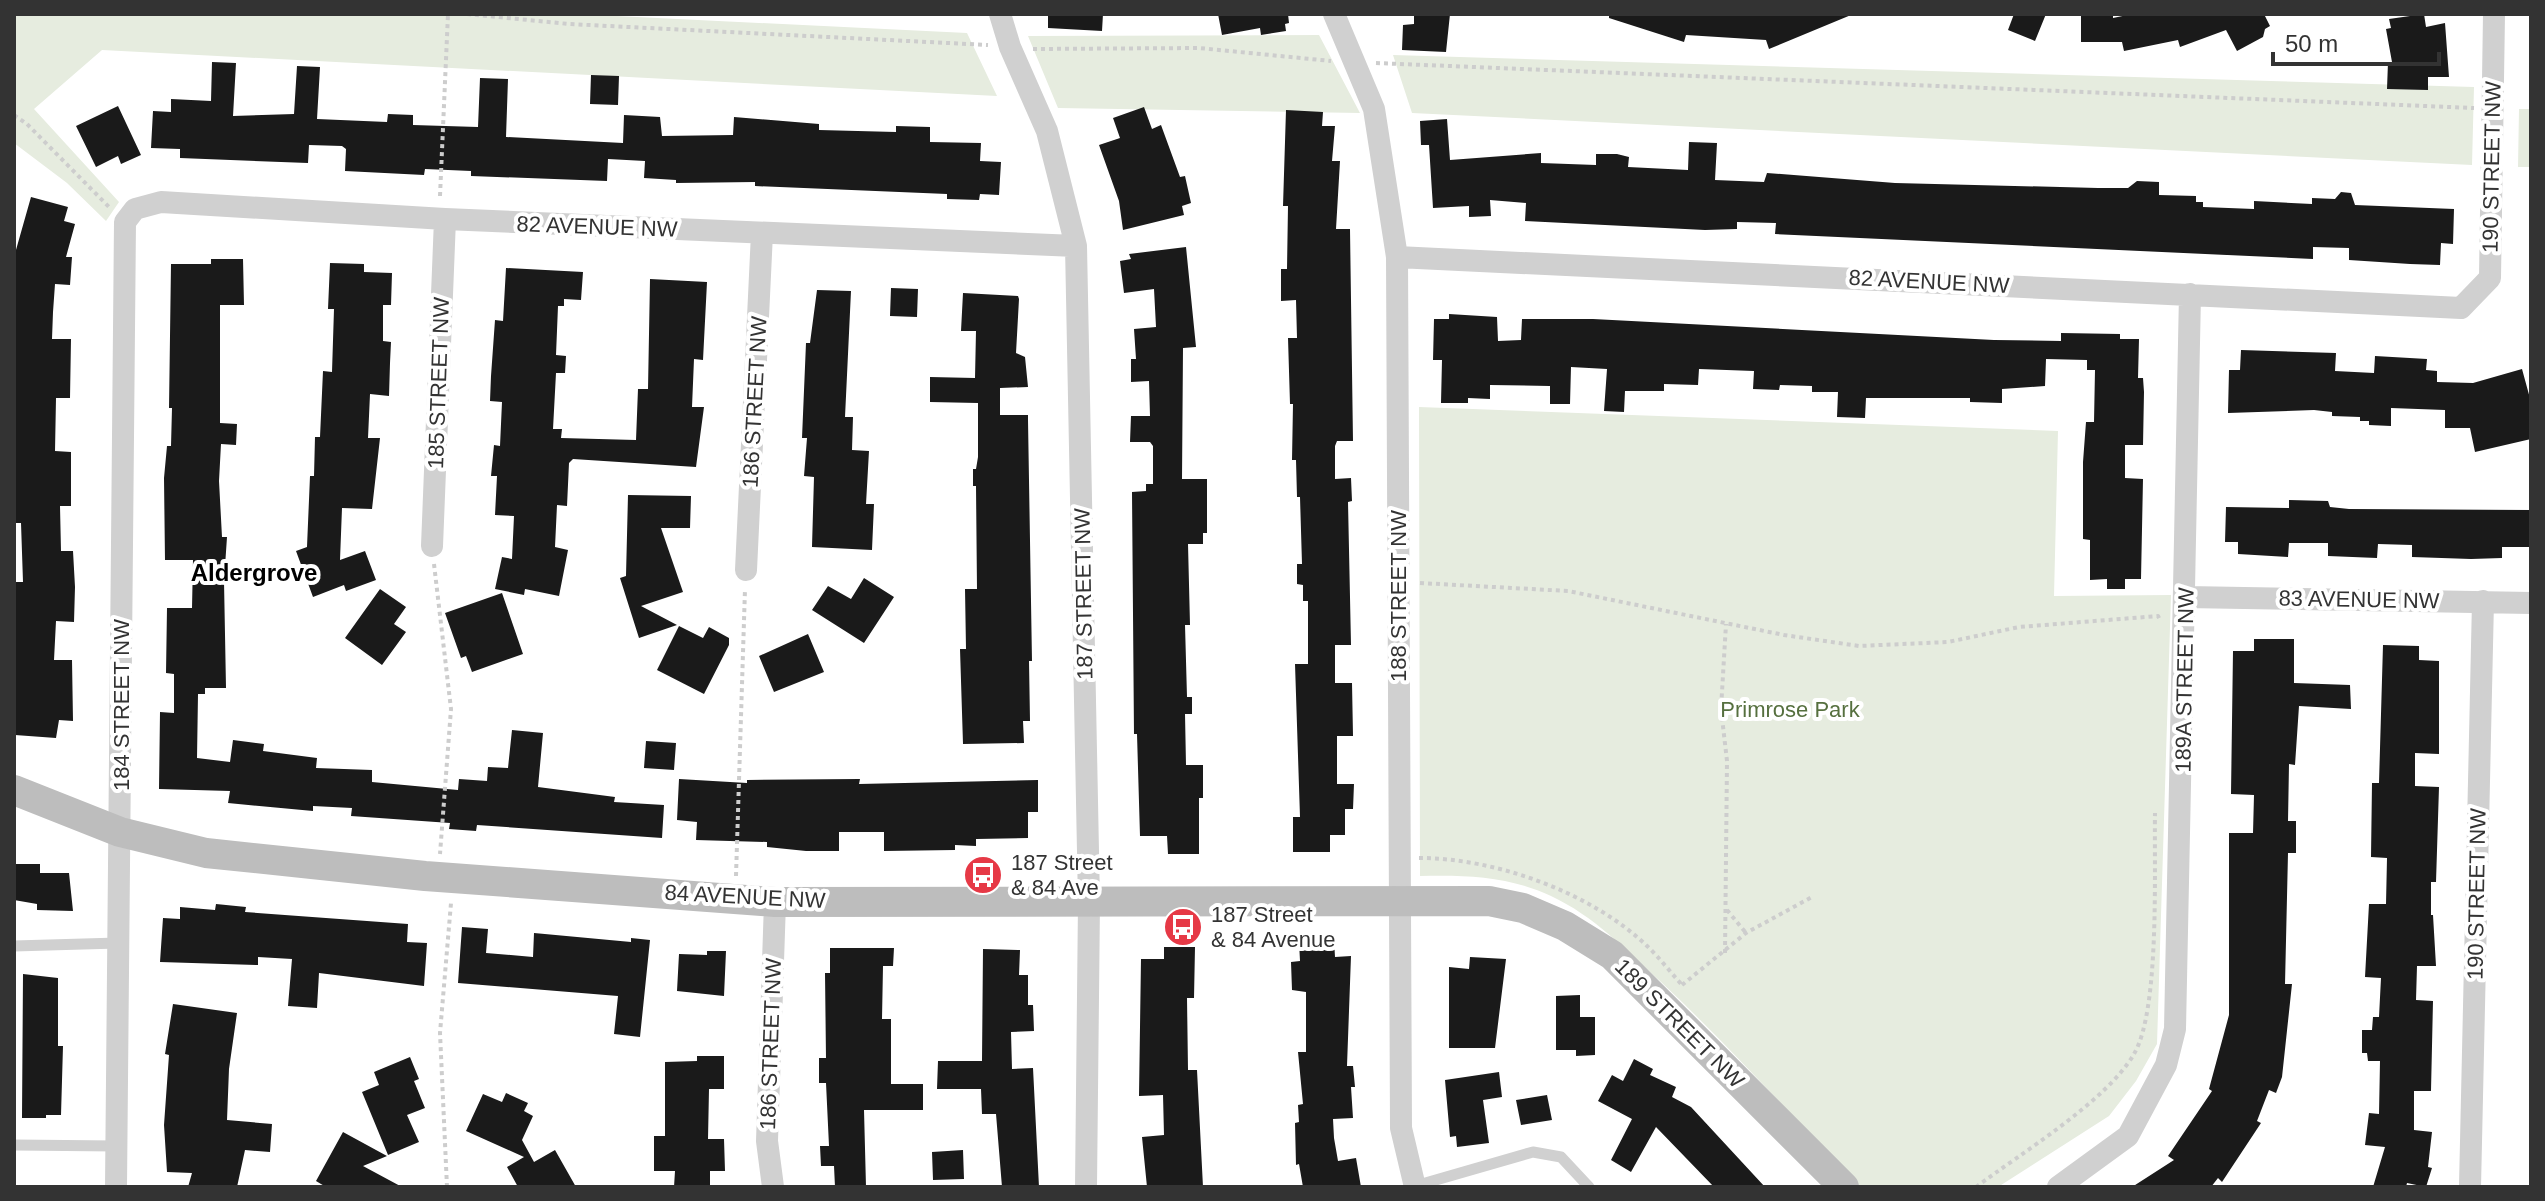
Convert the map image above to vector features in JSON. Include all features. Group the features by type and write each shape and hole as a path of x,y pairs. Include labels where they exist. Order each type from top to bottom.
{"street":[{"name":"187 STREET NW","path":"1000,14 1010,47 1047,131 1076,246 1089,902 1086,1187"},
{"name":"188 STREET NW","path":"1334,14 1374,109 1397,257 1401,1128 1415,1186"},
{"name":"190 STREET NW","path":"2461,308 2490,278 2494,14"},
{"name":"82 AVENUE NW","path":"125,222 135,209 161,202 442,219 1076,246"},
{"name":"185 STREET NW","path":"432,546 442,219"},
{"name":"184 STREET NW","path":"116,1187 125,222"},
{"name":"186 STREET NW","path":"746,570 762,233"},
{"name":"82 AVENUE NW","path":"1397,257 2461,308"},
{"name":"189A STREET NW","path":"2058,1187 2128,1136 2166,1065 2175,1029 2190,294"},
{"name":"83 AVENUE NW","path":"2186,597 2531,603"},
{"name":"190 STREET NW","path":"2470,1187 2483,601"},
{"name":"84 AVENUE NW","path":"14,790 120,832 206,853 295,864 735,899 775,902 1489,901"},
{"name":"189 STREET NW","path":"1489,901 1523,908 1565,926 1612,955 1844,1187"},
{"name":"186 STREET NW","path":"773,1187 767,1141 775,902"}],"lane":[{"path":"14,946 118,943"},
{"path":"14,1145 116,1146"},
{"path":"1415,1186 1533,1152 1561,1157 1589,1187"}],"path":[{"path":"442,219 448,14"},
{"path":"467,14 569,24 1091,51 1228,49 1354,62 2492,109"},
{"path":"14,115 27,124 125,222"},
{"path":"735,899 746,570"},
{"path":"1398,581 1568,591 1784,635 1874,646 1948,642 2019,627 2158,616 2160,633"},
{"path":"1725,953 1727,761 1721,709 1726,623"},
{"path":"1976,1187 2081,1108 2134,1055 2143,1029 2150,966 2155,807"},
{"path":"1682,985 1746,933 1812,897"},
{"path":"1727,910 1746,933"}],"green space":[{"path":"14,14 576,14 967,33 997,96 102,50 34,109 119,202 106,221 67,183 14,143"},
{"path":"1319,35 1360,113 1058,108 1028,36"},
{"path":"1393,55 2474,87 2472,165 1412,113"},
{"path":"2519,109 2531,109 2531,167 2518,167"},
{"name":"Primrose Park","path":"1419,407 2058,431 2054,596 2171,595 2157,1044 2136,1081 2109,1116 1998,1187 1860,1187 1687,1007 1622,946 1581,913 1551,896 1519,884 1470,877 1420,876"}],"building":[{"path":"1048,14 1103,14 1102,31 1048,28"},
{"path":"1218,14 1288,14 1289,23 1285,24 1286,31 1261,35 1260,28 1222,35"},
{"path":"1414,14 1450,14 1446,52 1402,50 1403,25 1414,24"},
{"path":"1609,14 1851,15 1769,49 1766,40 1686,35 1684,42 1609,18"},
{"path":"2014,14 2046,14 2035,41 2008,30"},
{"path":"2081,14 2113,14 2113,18 2132,14 2264,14 2270,26 2265,29 2263,37 2237,51 2226,30 2180,47 2178,40 2124,51 2122,42 2081,42"},
{"path":"2424,14 2426,27 2445,23 2449,77 2428,77 2428,90 2387,89 2388,62 2392,62 2386,29 2391,28 2389,19"},
{"path":"212,62 236,63 233,116 294,114 297,66 320,67 317,119 387,122 388,114 413,115 413,125 478,127 480,78 508,79 506,137 623,143 624,115 660,117 662,136 733,135 734,117 819,124 819,130 896,132 896,126 930,127 930,142 981,143 980,161 1001,162 999,195 980,194 979,200 947,199 947,194 755,186 755,182 676,183 676,180 644,178 645,161 608,159 607,181 471,176 471,171 425,169 424,175 345,171 346,149 342,146 309,145 308,163 180,158 180,149 151,148 153,111 171,112 171,99 211,101"},
{"path":"591,75 619,76 618,105 590,104"},
{"path":"118,106 141,155 121,164 118,156 96,167 76,126"},
{"path":"1144,107 1152,129 1161,125 1180,177 1185,176 1191,203 1182,206 1184,215 1123,230 1119,201 1099,145 1120,138 1113,118"},
{"path":"1286,110 1323,112 1322,126 1335,126 1332,161 1340,161 1336,229 1350,229 1353,441 1337,441 1335,479 1351,478 1352,501 1348,502 1351,645 1335,645 1335,683 1352,683 1353,736 1337,736 1337,784 1354,784 1353,809 1345,809 1345,835 1330,835 1330,852 1293,852 1293,817 1300,817 1295,664 1308,664 1308,601 1303,601 1303,585 1297,584 1297,564 1302,564 1300,497 1297,497 1296,460 1292,460 1293,404 1290,404 1288,338 1297,338 1296,300 1281,301 1281,269 1287,269 1288,206 1283,206"},
{"path":"1447,119 1450,160 1541,153 1541,163 1596,165 1596,154 1617,154 1629,157 1628,167 1688,170 1689,142 1717,143 1715,180 1764,182 1767,173 1895,183 2098,188 2128,188 2137,181 2159,182 2159,195 2196,196 2196,202 2203,202 2203,207 2254,209 2254,201 2312,204 2312,198 2335,199 2341,192 2351,193 2355,205 2454,209 2453,244 2441,243 2440,265 2349,260 2349,248 2313,247 2313,259 1775,234 1776,223 1737,222 1737,229 1705,230 1525,221 1526,203 1490,200 1491,216 1469,217 1469,206 1433,208 1429,145 1421,145 1420,121"},
{"path":"31,197 68,207 64,221 75,224 66,257 72,257 70,285 55,284 52,339 71,339 70,398 56,398 55,451 71,452 71,506 60,506 61,551 73,551 75,587 74,622 56,621 54,660 72,660 73,721 59,720 56,738 15,735 14,718 14,582 23,582 21,523 14,523 14,257"},
{"path":"1186,247 1196,347 1183,348 1182,479 1207,479 1207,533 1203,533 1203,544 1188,544 1190,625 1185,625 1187,697 1192,697 1192,714 1185,714 1186,765 1203,765 1203,798 1199,798 1199,854 1168,854 1167,836 1140,836 1137,734 1134,734 1132,492 1146,491 1146,484 1153,484 1153,446 1150,442 1130,442 1131,416 1150,416 1149,381 1131,382 1131,359 1136,359 1134,329 1156,327 1154,289 1124,293 1120,261 1131,259 1129,254"},
{"path":"211,259 243,259 244,305 220,305 220,423 237,424 236,445 221,444 219,481 222,537 227,537 224,581 226,688 205,688 205,694 198,694 197,758 230,762 233,740 264,744 263,751 317,758 316,768 372,770 372,782 458,790 459,779 487,781 488,767 508,768 512,730 543,733 538,787 615,797 614,802 664,805 662,838 477,825 476,831 449,829 450,823 351,816 352,808 313,806 313,811 228,803 230,791 159,789 160,712 174,713 174,674 166,673 167,608 192,608 193,560 165,560 164,478 167,446 171,446 172,408 169,408 171,264 211,264"},
{"path":"330,263 364,264 364,272 392,273 391,305 383,305 383,341 391,342 389,396 370,394 368,438 380,438 372,509 342,508 340,560 365,551 376,580 346,591 344,585 313,597 296,551 307,547 310,476 314,476 315,437 320,437 323,371 332,372 334,309 328,309"},
{"path":"506,268 583,272 581,300 564,299 564,306 558,306 556,355 566,356 565,373 556,373 553,429 562,429 561,438 636,440 638,389 648,389 650,279 707,282 703,360 694,359 692,407 704,407 696,467 573,459 569,463 567,506 557,505 555,547 568,550 559,596 525,589 524,595 495,589 502,557 512,559 514,516 495,515 497,476 491,476 494,445 500,446 502,402 490,401 495,320 503,321"},
{"path":"891,288 918,289 917,317 890,316"},
{"path":"817,290 851,291 845,417 853,417 852,450 869,451 866,504 874,504 872,550 812,547 814,477 804,476 807,438 802,438 806,343 810,343"},
{"path":"963,293 1018,296 1019,299 1016,353 1025,357 1028,387 1000,388 1000,415 1028,415 1032,661 1029,661 1030,721 1023,721 1024,743 963,744 960,649 966,649 965,589 977,589 976,486 973,486 973,469 976,469 978,457 978,403 930,402 930,377 975,378 976,331 961,331"},
{"path":"1449,314 1497,317 1498,341 1521,340 1522,319 1593,319 1994,340 2061,341 2061,333 2120,334 2120,339 2139,339 2138,378 2143,378 2144,392 2143,445 2125,445 2125,478 2143,479 2141,579 2125,579 2125,589 2107,589 2107,579 2090,580 2090,540 2083,539 2083,462 2086,422 2094,422 2095,370 2087,370 2087,360 2046,359 2045,386 2002,389 2002,403 1970,402 1970,398 1866,398 1865,418 1837,417 1838,392 1812,392 1812,386 1780,385 1779,390 1753,389 1754,371 1699,369 1698,385 1664,384 1664,391 1625,391 1624,412 1604,411 1607,369 1571,367 1570,404 1550,404 1550,386 1490,385 1490,399 1468,398 1468,403 1441,403 1442,360 1433,360 1434,319 1449,319"},
{"path":"2241,350 2336,353 2335,371 2374,373 2375,356 2427,359 2426,370 2437,371 2437,382 2473,383 2522,369 2531,402 2531,439 2475,452 2470,428 2445,428 2445,410 2391,408 2391,426 2369,425 2369,421 2360,421 2360,417 2332,416 2332,412 2314,410 2228,413 2229,370 2240,370"},
{"path":"628,495 691,496 690,528 661,528 683,592 641,606 677,625 639,638 620,578 626,576"},
{"path":"2289,500 2328,501 2330,507 2349,509 2531,510 2531,547 2502,547 2502,558 2471,559 2412,557 2412,545 2378,544 2377,558 2328,556 2328,543 2289,543 2288,557 2238,554 2238,542 2225,542 2226,507 2289,508"},
{"path":"864,578 894,597 864,643 812,610 828,586 851,599"},
{"path":"380,589 406,607 394,624 406,632 382,665 345,638"},
{"path":"502,593 523,654 472,672 466,656 461,658 445,613"},
{"path":"679,626 703,638 709,627 729,638 729,645 704,694 657,670"},
{"path":"808,634 824,672 774,692 759,656"},
{"path":"2254,639 2294,639 2294,683 2350,685 2351,709 2299,706 2295,765 2289,764 2288,821 2296,821 2296,853 2288,853 2285,984 2292,984 2282,1077 2276,1093 2269,1090 2257,1121 2261,1123 2222,1182 2218,1178 2211,1187 2132,1187 2174,1160 2168,1156 2212,1091 2209,1089 2229,1015 2229,833 2253,833 2254,795 2231,794 2233,651 2254,651"},
{"path":"2383,645 2419,646 2419,660 2439,661 2439,754 2415,753 2415,786 2439,787 2436,882 2431,882 2436,966 2417,966 2416,1000 2433,1001 2431,1091 2414,1091 2414,1130 2432,1132 2428,1167 2432,1168 2426,1187 2407,1183 2406,1187 2373,1187 2385,1147 2365,1145 2369,1113 2379,1114 2380,1061 2368,1061 2367,1053 2362,1053 2362,1030 2372,1030 2373,1017 2379,1017 2381,978 2365,977 2369,904 2386,904 2387,858 2371,857 2372,783 2379,783"},
{"path":"646,741 676,743 674,770 644,768"},
{"path":"679,779 747,783 747,780 860,779 859,784 1038,780 1038,812 1028,812 1028,838 976,839 976,846 955,845 955,850 884,851 884,832 839,832 839,851 806,851 767,847 767,842 696,840 697,822 677,820"},
{"path":"14,864 40,864 40,873 69,873 73,911 37,910 37,904 14,900"},
{"path":"216,904 246,907 245,912 408,924 407,942 427,943 424,986 319,973 317,1008 288,1006 292,959 258,957 258,965 160,962 163,918 180,919 180,907 215,910"},
{"path":"462,927 488,929 486,953 533,957 534,933 631,942 631,938 650,940 640,1037 614,1034 618,996 458,983"},
{"path":"1334,940 1335,957 1351,956 1347,1066 1353,1066 1355,1087 1351,1087 1353,1118 1333,1119 1334,1138 1338,1161 1356,1158 1361,1187 1303,1187 1299,1164 1296,1165 1295,1123 1299,1122 1298,1105 1303,1104 1298,1052 1306,1052 1306,992 1292,990 1291,962 1300,961 1299,942"},
{"path":"1164,947 1195,947 1194,998 1187,998 1188,1070 1197,1070 1203,1187 1147,1187 1142,1137 1164,1135 1163,1095 1139,1096 1141,959 1164,959"},
{"path":"830,948 894,948 893,966 883,966 882,1019 891,1019 891,1084 923,1084 923,1110 864,1110 866,1187 835,1187 834,1166 821,1166 820,1146 829,1146 826,1083 819,1083 819,1058 826,1058 825,973 830,973"},
{"path":"983,949 1020,950 1019,975 1028,975 1028,1005 1033,1005 1034,1031 1011,1032 1012,1069 1033,1068 1039,1187 1002,1187 996,1114 982,1114 981,1089 937,1089 938,1061 982,1061"},
{"path":"707,951 726,951 724,996 677,991 679,954 707,955"},
{"path":"1470,957 1506,959 1495,1048 1449,1048 1449,967 1469,969"},
{"path":"23,974 58,978 58,1046 63,1046 61,1115 22,1118"},
{"path":"1580,995 1580,1017 1595,1017 1595,1055 1576,1056 1576,1050 1556,1050 1556,996"},
{"path":"173,1004 237,1013 229,1069 227,1120 272,1124 270,1152 245,1150 237,1187 188,1187 192,1173 167,1172 164,1125 169,1055 165,1054"},
{"path":"697,1056 724,1056 724,1089 709,1089 708,1139 724,1139 725,1171 710,1171 710,1187 674,1187 675,1171 654,1171 654,1136 665,1136 665,1062 697,1061"},
{"path":"410,1057 419,1079 414,1081 425,1108 407,1115 419,1142 388,1155 362,1092 379,1085 374,1072"},
{"path":"1634,1059 1653,1069 1650,1075 1676,1087 1672,1097 1691,1107 1765,1187 1714,1187 1656,1127 1631,1172 1611,1160 1632,1119 1598,1101 1612,1075 1623,1081"},
{"path":"1499,1072 1502,1097 1483,1100 1489,1143 1457,1147 1456,1136 1450,1137 1445,1080"},
{"path":"506,1093 528,1103 524,1111 533,1116 522,1140 534,1162 555,1150 576,1187 518,1187 507,1167 524,1157 466,1131 483,1094 502,1102"},
{"path":"1547,1095 1552,1120 1521,1125 1516,1100"},
{"path":"343,1132 387,1156 363,1166 402,1187 326,1187 316,1181"},
{"path":"963,1150 964,1179 933,1180 932,1152"}],"place":[{"name":"187 Street & 84 Ave","path":"983,875"},
{"name":"187 Street & 84 Avenue","path":"1183,927"}],"district":[{"name":"Aldergrove","path":"254,573"}]}
